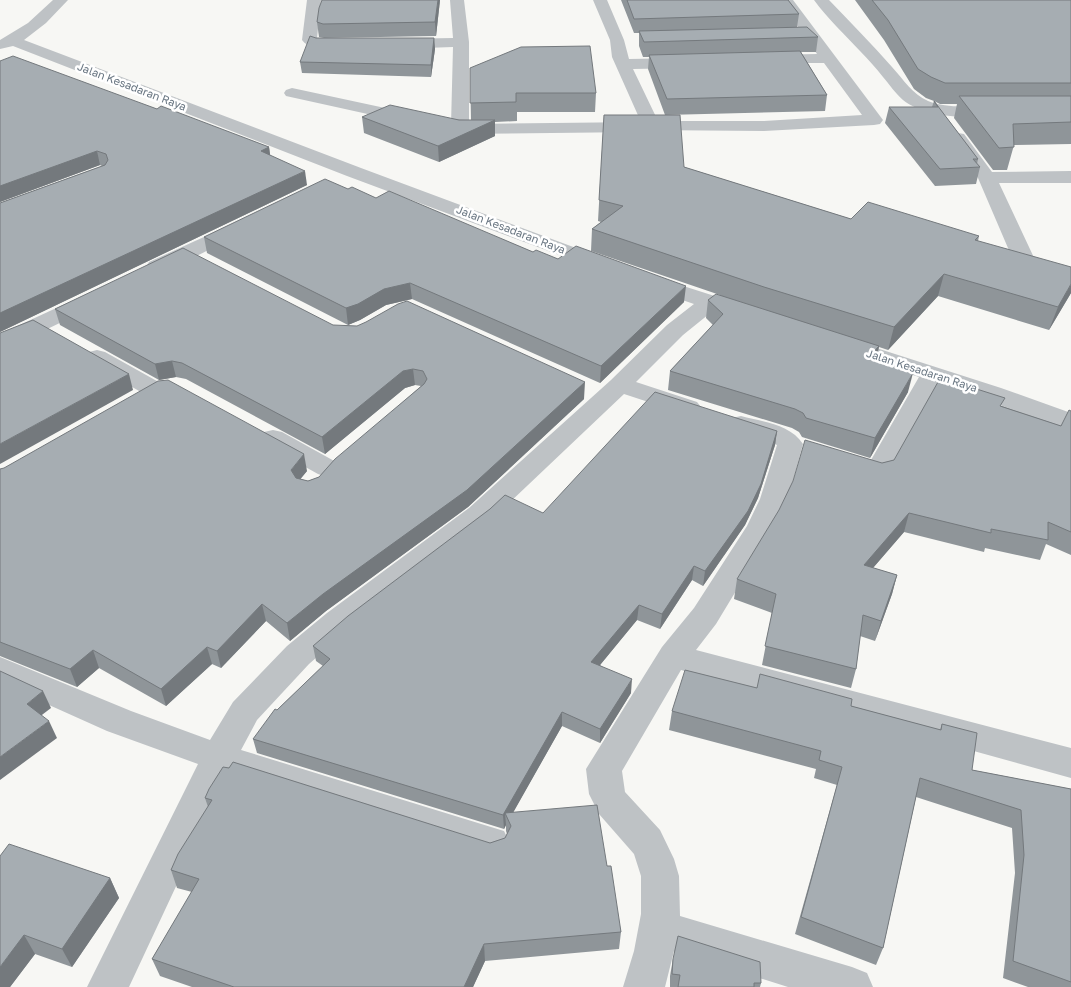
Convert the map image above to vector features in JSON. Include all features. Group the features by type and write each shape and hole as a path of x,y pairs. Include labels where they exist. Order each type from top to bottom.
{"street":[{"name":"Jalan Kesadaran Raya","path":"7,43 45,17 61,0"},
{"path":"314,0 309,40 322,46 362,44"},
{"path":"457,0 462,42 460,129"},
{"path":"600,0 622,40 620,57 647,113 651,126"},
{"path":"292,93 460,129 764,126 874,120 786,0"},
{"path":"821,0 916,103 938,110 1004,110"},
{"path":"792,35 811,34"},
{"path":"382,44 462,42"},
{"name":"Jalan Kesadaran Raya","path":"7,43 627,273 766,320"},
{"path":"750,61 828,58"},
{"path":"624,64 702,62"},
{"path":"938,110 987,178 1025,262"},
{"path":"327,184 354,172"},
{"path":"987,178 1071,177"},
{"path":"144,274 257,218"},
{"path":"187,253 211,265"},
{"path":"3,338 40,325 109,291"},
{"path":"108,987 218,758 245,711 298,655 338,621 479,515 605,390 710,302"},
{"path":"40,325 166,388 130,405"},
{"name":"Jalan Kesadaran Raya","path":"821,338 933,374 1071,422"},
{"path":"605,390 782,436 814,451 878,471 933,374"},
{"path":"252,427 335,462 310,487"},
{"path":"644,987 659,928 660,896 658,869 647,842 612,804 603,786 604,769 673,656 705,616 760,528 774,499 814,451"},
{"path":"673,656 1071,763"},
{"path":"0,668 75,703 218,758 491,844"},
{"path":"659,928 852,987"}],"building":[{"path":"322,0 438,0 435,22 323,24 317,22"},
{"path":"627,0 788,0 799,14 634,19"},
{"path":"872,0 1071,0 1071,83 945,83 918,69 888,20"},
{"path":"807,27 818,37 644,42 639,31"},
{"path":"310,36 316,38 434,38 431,65 300,62"},
{"path":"590,46 596,93 516,93 516,102 470,103 470,68 521,47"},
{"path":"800,51 827,95 667,99 649,55"},
{"path":"13,56 157,109 161,106 269,147 261,151 305,171 0,313 0,203 105,165 108,160 106,154 97,151 0,186 0,61"},
{"path":"959,96 1071,96 1071,122 1013,124 1014,147 999,148"},
{"path":"934,101 978,159 973,159 980,167 940,169 889,107 938,107"},
{"path":"390,105 459,120 495,120 438,146 362,117"},
{"path":"604,115 680,115 684,167 851,219 868,202 979,236 975,240 1071,267 1071,284 1058,307 944,274 894,327 764,287 592,229 623,206 599,200"},
{"path":"325,179 348,189 352,187 376,198 389,191 533,252 536,250 558,259 576,246 686,286 601,366 410,283 384,289 358,304 346,308 204,237"},
{"path":"183,248 333,325 357,326 407,301 585,382 467,490 323,594 287,623 262,604 217,651 207,647 161,689 93,650 70,669 0,642 0,469 158,381 168,380 304,454 291,470 296,478 308,481 319,477 335,459 424,384 427,379 423,371 413,369 403,371 322,437 182,363 172,361 155,364 55,309"},
{"path":"716,294 879,346 868,358 913,373 875,438 806,418 803,413 795,409 670,371 723,314 708,300"},
{"path":"33,320 129,374 0,444 0,333"},
{"path":"945,379 1005,398 1000,406 1061,426 1069,410 1071,411 1071,532 1048,522 1048,540 991,529 991,533 909,513 864,565 897,575 881,621 863,615 856,669 765,646 776,594 737,579 779,510 793,481 805,440 882,463 894,460 938,382 942,383"},
{"path":"655,392 777,431 761,484 748,511 705,571 694,566 662,614 639,605 591,662 632,679 600,729 562,712 503,815 253,739 275,709 277,710 330,659 313,646 348,616 490,509 505,495 543,513"},
{"path":"685,670 757,688 760,674 852,699 851,706 941,730 942,724 977,733 972,770 1071,789 1071,982 1013,961 1024,855 1021,810 920,778 883,948 801,917 842,767 819,760 821,751 672,711"},
{"path":"0,671 43,691 27,704 49,721 0,757"},
{"path":"233,762 490,843 505,838 511,826 505,813 597,805 607,866 611,866 621,932 484,944 464,987 234,987 152,959 199,879 171,870 178,854 212,800 205,798 209,789 223,767 229,768"},
{"path":"9,844 110,878 62,949 24,935 0,967 0,856"},
{"path":"678,936 760,962 761,983 754,983 754,987 678,987 680,975 672,974"}]}
